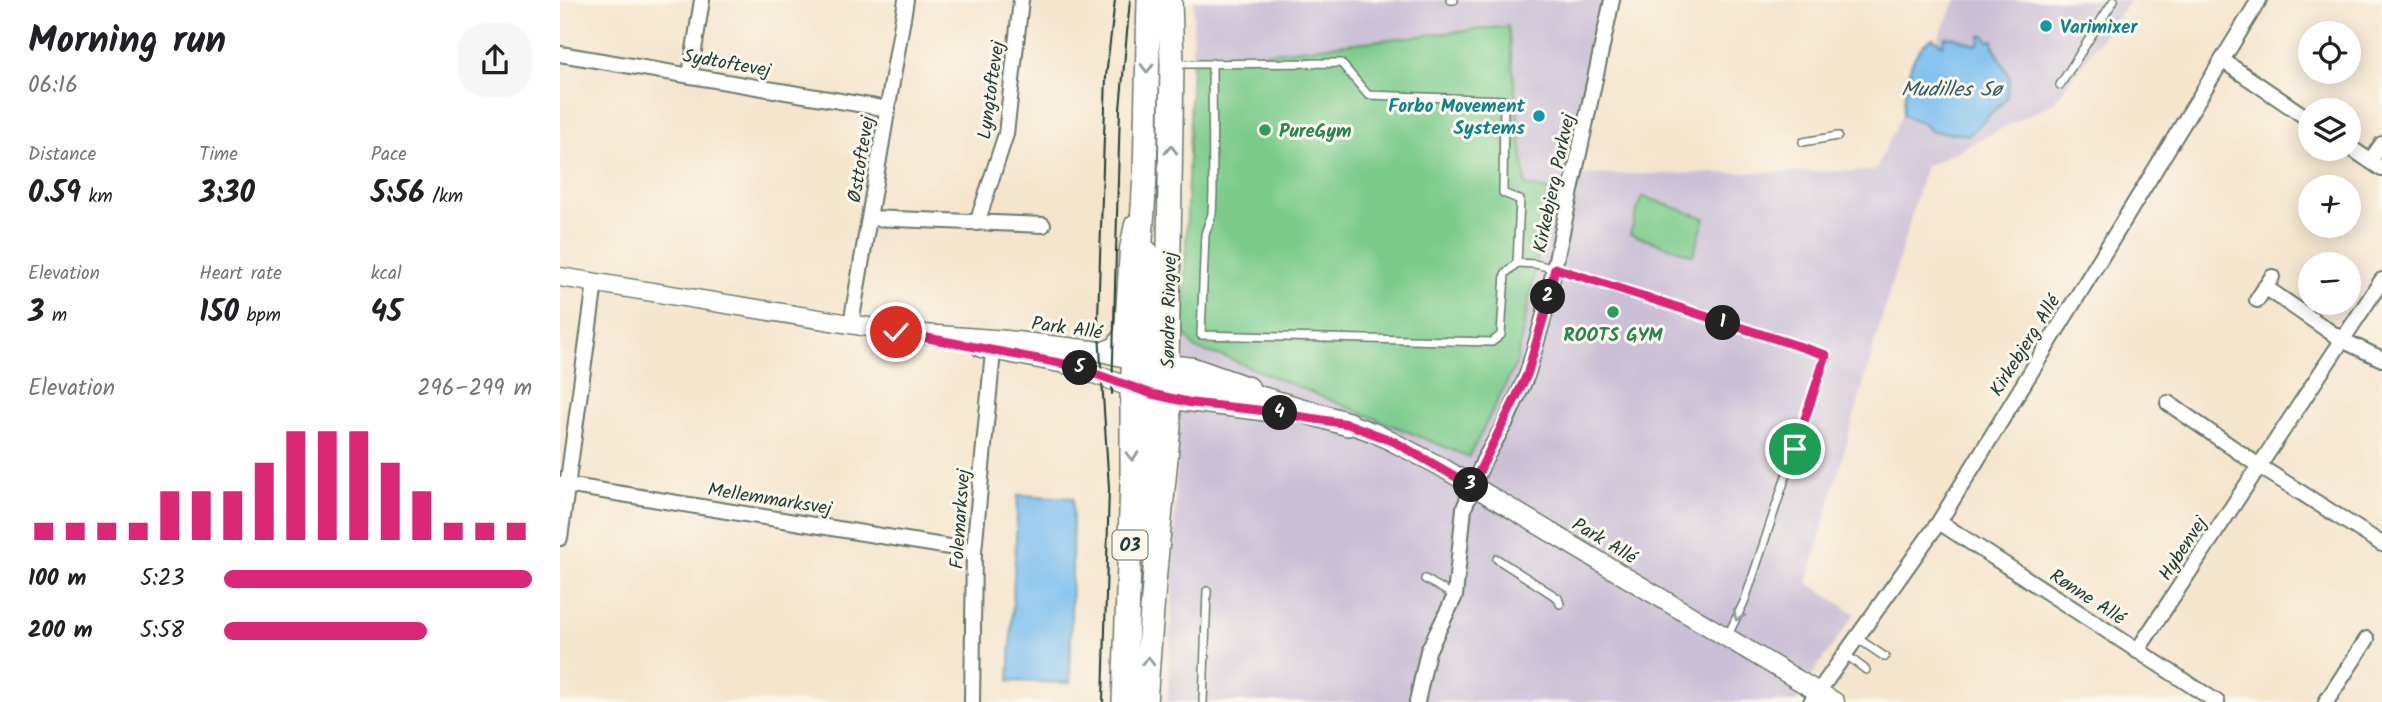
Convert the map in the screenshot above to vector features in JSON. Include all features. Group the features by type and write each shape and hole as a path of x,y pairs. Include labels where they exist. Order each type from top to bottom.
{"main road":[{"name":"Søndre Ringvej","path":"1145,702 1154,571 1168,440 1152,378 1145,174 1149,0"},
{"name":"Søndre Ringvej","path":"1124,702 1132,484 1152,378 1172,64 1170,0"},
{"path":"1152,378 1266,400 1348,424"}],"street":[{"path":"690,75 702,0"},
{"name":"Østtoftevej","path":"851,324 906,0"},
{"name":"Lyngtoftevej","path":"977,223 1006,134 1021,0"},
{"name":"Kirkebjerg Parkvej","path":"1455,596 1464,508 1472,486 1527,375 1544,316 1612,0"},
{"name":"Kirkebjerg Allé","path":"1815,697 1938,522 2259,0"},
{"name":"Sydtoftevej","path":"560,54 888,109"},
{"path":"2222,60 2298,112"},
{"path":"2361,155 2376,165 2382,144"},
{"path":"1101,352 1116,346 1124,332 1129,249 1145,174"},
{"path":"870,218 1043,225"},
{"name":"Park Allé","path":"560,277 896,332 993,345 1101,352 1152,378"},
{"name":"Hybenvej","path":"2137,651 2382,280"},
{"path":"2257,300 2269,282 2342,340 2382,359"},
{"path":"560,538 563,484 595,283"},
{"name":"Park Allé","path":"993,345 1070,365 1152,378"},
{"name":"Folemarksvej","path":"972,702 974,551 993,345"},
{"path":"2168,403 2259,466 2382,544"},
{"name":"Park Allé","path":"1348,424 1393,441 1472,486 1727,637 1815,697 1835,702"},
{"name":"Mellemmarksvej","path":"563,484 974,551"},
{"name":"Rønne Allé","path":"1938,522 2217,702"},
{"path":"1417,702 1428,651 1455,596"},
{"path":"2326,702 2367,639"}],"lane":[{"path":"2060,85 2114,0"},
{"path":"1172,64 1212,63 1341,62 1368,95 1504,100 1503,192 1520,200 1517,263 1506,274 1501,335 1492,342 1201,335 1205,234 1212,214 1213,192 1212,63"},
{"path":"1803,142 1838,136"},
{"path":"1517,263 1555,268 1826,355 1747,594 1727,637"},
{"path":"1497,559 1558,598 1560,604"},
{"path":"1425,579 1455,596"},
{"path":"1203,702 1207,591"},
{"path":"1856,637 1885,657"},
{"path":"1844,654 1866,670"}],"shaded area":[{"path":"1194,0 1603,0 1566,175 1875,171 1956,0 2130,0 2054,102 1925,167 1807,582 1855,614 1796,702 1168,702"}],"green space":[{"path":"1508,26 1526,186 1551,190 1516,364 1469,457 1225,357 1195,349 1183,330 1192,61"},
{"path":"1642,196 1705,218 1693,255 1630,234"}],"water":[{"name":"Mudilles Sø","path":"1985,35 1989,41 1993,40 2010,78 2006,99 1969,135 1930,131 1924,124 1903,115 1909,72 1924,44 1933,38 1943,45 1945,37 1954,37 1976,45 1980,36"},
{"path":"1018,495 1073,498 1070,683 1009,681"}],"tram line":[{"path":"1103,702 1109,488 1098,318 1106,76 1115,0"},
{"path":"1112,394 1120,109 1130,0"}],"place":[{"name":"Varimixer","path":"2046,26"},
{"name":"Forbo Movement Systems","path":"1539,116"},
{"name":"PureGym","path":"1265,130"},
{"name":"ROOTS GYM","path":"1613,312"}],"route":[{"path":"896,332 1070,365 1132,388 1192,403 1348,424 1393,441 1472,486 1527,375 1555,268 1826,355 1795,449"}]}
